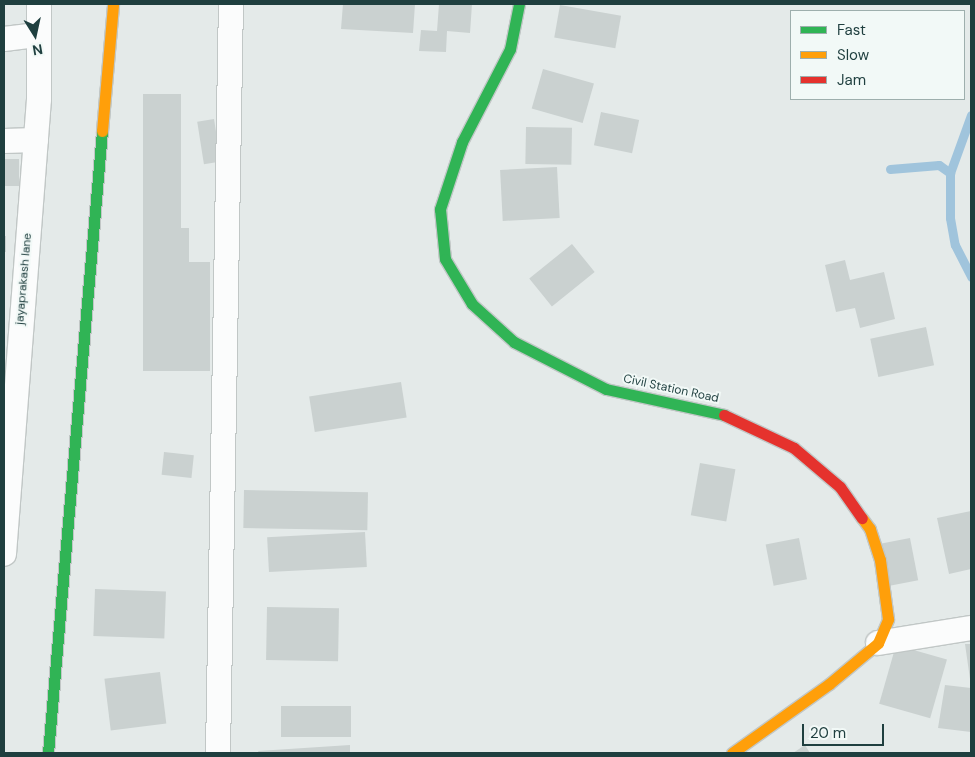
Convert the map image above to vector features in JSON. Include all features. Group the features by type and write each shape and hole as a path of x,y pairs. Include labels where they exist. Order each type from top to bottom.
{"main road":[{"path":"48,753 113,4"},
{"name":"Civil Station Road","path":"519,4 510,49 462,142 440,209 445,259 472,304 514,342 606,389 731,417 794,448 840,487 870,529 880,560 888,619 878,643 829,684 732,753"}],"street":[{"name":"jayaprakash lane","path":"4,554 10,362 36,140 39,4"},
{"path":"218,753 231,4"},
{"path":"4,38 38,35"},
{"path":"4,141 36,140"},
{"path":"878,643 971,628"}],"building":[{"path":"343,4 415,4 413,33 341,29"},
{"path":"439,4 472,4 470,33 447,31 446,52 419,51 421,30 437,31"},
{"path":"560,5 621,16 615,48 554,37"},
{"path":"543,69 594,84 583,123 532,108"},
{"path":"143,94 181,94 181,228 189,228 189,262 210,262 210,371 143,371"},
{"path":"601,112 639,120 632,153 594,145"},
{"path":"214,119 221,161 204,164 197,122"},
{"path":"526,127 572,128 571,165 525,164"},
{"path":"4,159 19,159 19,186 4,186"},
{"path":"557,167 560,218 503,221 500,170"},
{"path":"4,236 6,236 6,252 4,252"},
{"path":"572,244 595,272 552,307 529,279"},
{"path":"845,260 850,280 884,272 895,319 860,328 855,308 836,312 825,265"},
{"path":"926,327 934,365 878,377 870,339"},
{"path":"401,382 407,418 315,432 309,397"},
{"path":"164,452 194,455 191,478 162,475"},
{"path":"700,463 735,469 726,521 691,515"},
{"path":"244,490 368,492 367,530 243,528"},
{"path":"971,511 971,569 949,574 937,518"},
{"path":"365,532 367,567 269,572 267,537"},
{"path":"799,538 807,579 774,586 766,544"},
{"path":"910,538 918,580 890,586 882,544"},
{"path":"95,589 166,591 164,638 93,636"},
{"path":"267,607 339,608 338,661 266,660"},
{"path":"965,644 971,644 971,679 970,679"},
{"path":"896,645 947,660 930,718 879,704"},
{"path":"160,672 166,724 111,730 104,679"},
{"path":"945,685 971,688 971,732 938,728"},
{"path":"281,706 351,706 351,737 281,737"},
{"path":"350,745 350,753 259,753 258,751"},
{"path":"805,745 810,753 793,753"}],"waterway":[{"path":"971,115 950,173 950,218 955,245 971,277"},
{"path":"890,169 939,165 950,173"}],"traffic: fast":[{"path":"519,4 510,49 462,142 440,209 445,259 472,304 514,342 606,389 724,415"},
{"path":"48,753 102,131"}],"traffic: slow":[{"path":"102,131 113,4"},
{"path":"732,753 829,684 878,643 888,619 880,560 870,529 862,518"}],"traffic: jam":[{"path":"724,415 794,448 840,487 862,518"}]}
